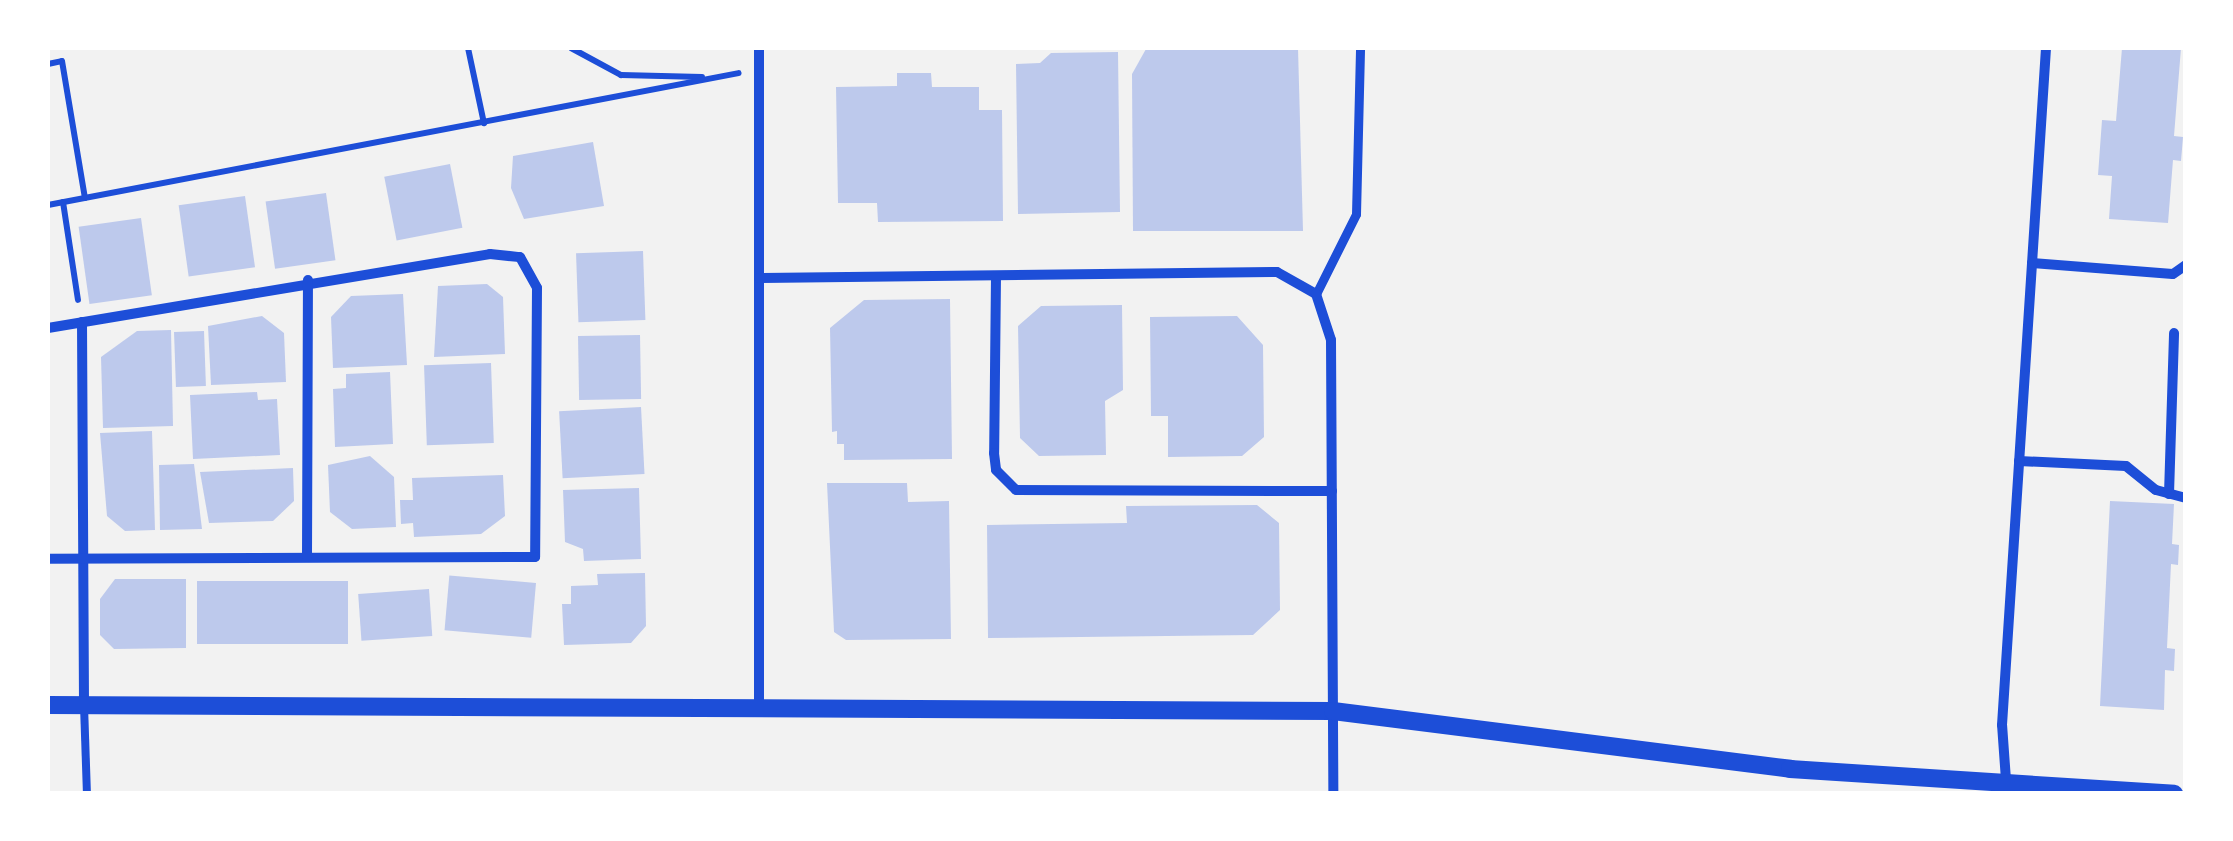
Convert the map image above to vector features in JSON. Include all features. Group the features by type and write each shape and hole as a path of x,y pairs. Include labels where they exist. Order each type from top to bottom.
{"street":[{"path":"759,48 759,711"},
{"path":"1316,294 1356,214 1360,48"},
{"path":"2006,790 2002,725 2046,48"},
{"path":"48,328 308,280 490,254 520,257 537,288 535,557 48,559"},
{"path":"2032,264 2174,274 2186,265"},
{"path":"759,278 1278,272 1316,294 1332,340 1333,794"},
{"path":"996,276 994,452 996,470 1016,490 1332,491"},
{"path":"307,557 308,280"},
{"path":"82,322 84,705"},
{"path":"2169,494 2174,332"},
{"path":"2019,461 2126,466 2169,494 2186,498"},
{"path":"48,705 759,711 1332,710 1790,769 2006,790 2174,794"}],"lane":[{"path":"84,705 86,794"}],"path":[{"path":"468,48 484,123"},
{"path":"570,48 621,74 707,79"},
{"path":"48,64 62,61 85,198"},
{"path":"48,205 759,69"},
{"path":"63,202 82,322"}],"building":[{"path":"1298,48 1303,231 1133,231 1132,74 1146,49"},
{"path":"2122,48 2181,48 2174,136 2183,137 2181,161 2173,160 2168,223 2109,219 2112,176 2098,175 2102,120 2116,121"},
{"path":"1118,52 1120,212 1018,214 1016,64 1040,63 1051,53"},
{"path":"897,73 931,73 932,87 979,87 979,110 1002,110 1003,221 878,222 877,203 838,203 836,87 897,86"},
{"path":"593,142 604,206 524,219 511,188 513,156"},
{"path":"450,164 462,228 397,241 384,177"},
{"path":"326,193 335,260 275,269 266,201"},
{"path":"245,196 255,267 189,277 179,205"},
{"path":"141,218 152,295 89,304 79,227"},
{"path":"643,251 645,320 578,322 576,253"},
{"path":"487,284 503,297 505,354 434,357 438,286"},
{"path":"403,294 407,365 333,368 331,317 351,296"},
{"path":"950,299 952,459 844,460 844,444 837,444 837,431 832,432 830,328 864,300"},
{"path":"1122,305 1123,390 1105,401 1106,455 1039,456 1020,438 1018,326 1041,306"},
{"path":"262,316 284,333 286,382 211,385 208,326"},
{"path":"1237,316 1263,345 1264,437 1242,456 1168,457 1168,416 1151,416 1150,317"},
{"path":"171,330 173,426 103,428 101,357 137,331"},
{"path":"204,331 206,386 176,387 174,332"},
{"path":"640,335 641,399 579,400 578,336"},
{"path":"491,363 494,443 427,445 424,365"},
{"path":"390,372 393,444 335,447 333,389 346,388 346,374"},
{"path":"257,392 258,400 277,399 280,455 193,459 190,395"},
{"path":"641,407 645,474 563,478 559,411"},
{"path":"152,431 155,530 125,531 107,516 100,433"},
{"path":"370,456 394,477 396,527 352,529 330,512 328,465"},
{"path":"194,464 202,529 160,530 159,465"},
{"path":"293,468 294,501 273,521 209,523 200,472"},
{"path":"503,475 505,516 481,534 414,537 413,523 401,524 400,500 413,500 412,478"},
{"path":"827,483 907,483 908,502 949,501 951,639 846,640 834,632"},
{"path":"639,488 641,559 584,561 583,549 565,542 563,490"},
{"path":"2110,501 2174,504 2172,544 2179,545 2178,565 2171,564 2167,648 2175,649 2174,671 2165,670 2164,710 2100,706"},
{"path":"1257,505 1279,523 1280,610 1253,635 988,638 987,525 1127,523 1126,506"},
{"path":"645,573 646,626 631,643 564,645 562,604 571,604 571,586 598,585 597,574"},
{"path":"449,575 536,583 531,638 445,630"},
{"path":"115,579 186,579 186,648 114,649 100,635 100,599"},
{"path":"197,581 348,581 348,644 197,644"},
{"path":"429,589 432,636 361,641 358,594"}]}
